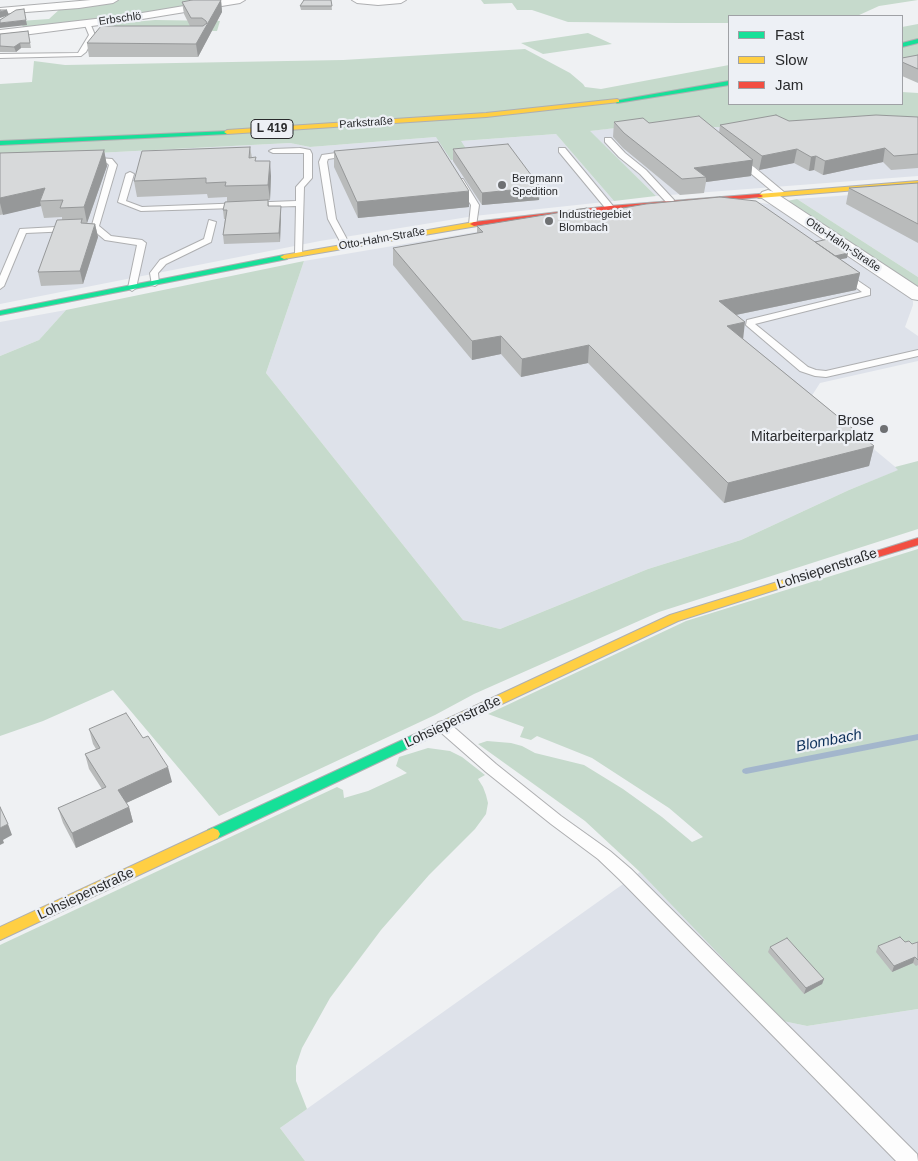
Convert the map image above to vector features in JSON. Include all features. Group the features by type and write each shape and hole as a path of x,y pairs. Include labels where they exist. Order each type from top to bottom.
{"street":[{"name":"Erbschlö","path":"0,11 80,5 113,0"},
{"name":"Erbschlö","path":"0,34 87,24 240,0"},
{"path":"357,0 378,2 401,0"},
{"path":"903,45 918,41"},
{"name":"Parkstraße","path":"0,143 288,128 486,115 624,100 728,83"},
{"name":"Otto-Hahn-Straße","path":"0,313 346,245 473,224 585,210 671,202 918,183"},
{"name":"Otto-Hahn-Straße","path":"775,194 918,295"},
{"name":"Lohsiepenstraße","path":"0,934 674,618 918,541"}],"lane":[{"path":"0,56 78,55 84,52 92,35 87,24"},
{"path":"92,35 102,35"},
{"path":"608,140 622,155 643,172 671,202"},
{"path":"274,151 300,150 308,154 308,178 300,187 299,254"},
{"path":"562,150 610,208"},
{"path":"346,245 332,219 323,162 325,157 335,154 363,152"},
{"path":"731,153 775,194"},
{"path":"79,160 99,159 109,161 113,165 96,227"},
{"path":"454,172 475,205 473,224"},
{"path":"130,174 122,202 141,209 300,204"},
{"path":"585,210 594,221"},
{"path":"155,283 154,273 163,262 208,240 212,222"},
{"path":"0,286 23,230 96,227 108,238 142,243 132,288"},
{"path":"836,269 867,291 867,294 750,322 751,325 804,369 815,373 826,374 918,353"},
{"path":"443,726 492,768 556,820 604,855 625,874 910,1161"}],"shaded area":[{"path":"694,119 751,126 918,129 918,176 656,196 589,131"},
{"path":"556,134 614,201 474,216 320,241 0,304 0,158 290,143 310,147 436,137 461,141"},
{"path":"918,190 918,277 797,199"},
{"path":"756,202 776,207 913,301 905,327 918,336 918,361 820,383 811,397 899,470 849,490 741,540 648,569 500,629 463,620 266,373 304,261 511,226"},
{"path":"66,310 39,340 0,356 0,322"},
{"path":"640,872 784,1021 807,1026 918,1009 918,1161 305,1161 280,1128"}],"green space":[{"path":"118,0 188,0 199,4 148,14 24,29 20,21 49,19 61,8"},
{"path":"481,0 918,0 879,6 859,15 728,15 728,23 568,22 532,10 517,10 512,3 484,4"},
{"path":"155,20 220,21 217,31 102,31 101,25"},
{"path":"918,24 918,62 903,66 903,27"},
{"path":"588,33 612,44 543,54 521,43"},
{"path":"525,49 570,73 585,87 601,89 728,65 728,105 903,105 903,92 918,93 918,129 704,127 694,119 590,131 656,196 614,201 556,134 461,141 472,158 451,160 436,137 310,147 290,143 0,158 0,84 32,82 34,61 65,65 343,60"},
{"path":"797,199 918,277 918,289 787,201"},
{"path":"304,261 266,373 463,620 500,629 648,569 741,540 849,490 898,470 895,467 918,461 918,529 659,612 474,694 435,715 219,816 113,690 43,721 0,736 0,356 39,340 66,310"},
{"path":"918,549 918,1009 807,1026 783,1021 640,872 585,821 478,744 487,741 511,743 535,753 584,765 623,789 662,817 692,842 703,837 669,808 592,758 537,736 531,740 520,737 524,727 488,714 686,621"},
{"path":"428,748 450,751 462,757 485,775 478,779 483,787 488,803 486,814 475,829 429,875 381,930 330,998 302,1048 296,1066 296,1081 307,1109 280,1128 305,1161 0,1161 0,945 337,787 343,790 344,798 368,791 407,773 396,766 399,757"}],"building":[{"path":"221,0 196,44 87,43 101,26 203,26 207,23 206,21 202,18 191,18 182,2"},
{"path":"304,0 331,0 332,6 300,6"},
{"path":"24,9 26,20 0,23 0,20 16,10"},
{"path":"28,31 30,43 20,43 14,47 0,46 0,34"},
{"path":"918,55 918,69 903,62 903,58"},
{"path":"776,115 789,121 876,115 918,117 918,154 894,156 885,148 825,161 816,156 811,157 797,149 762,156 720,125"},
{"path":"699,116 753,160 694,168 706,177 682,179 624,133 614,122 643,118 649,123"},
{"path":"438,142 469,191 357,202 334,151"},
{"path":"508,144 540,187 482,193 453,149"},
{"path":"250,147 249,158 256,157 255,161 270,161 268,185 225,186 226,182 206,183 206,178 134,181 142,151"},
{"path":"104,150 84,207 60,208 63,200 40,201 45,188 0,198 0,153"},
{"path":"918,183 918,224 849,188"},
{"path":"720,197 756,201 860,273 719,301 745,322 727,326 874,446 728,483 589,345 522,359 501,336 472,341 393,248 483,232 477,226 587,208 593,213 646,204"},
{"path":"268,200 268,206 281,206 279,233 223,235 227,210 223,210 225,202"},
{"path":"82,219 81,223 95,224 80,271 38,272 57,220"},
{"path":"828,239 848,253 835,256 815,242"},
{"path":"126,713 143,738 148,736 168,767 118,790 129,807 72,833 58,808 106,787 85,754 100,748 89,729"},
{"path":"0,807 8,824 0,828"},
{"path":"900,937 905,942 909,941 912,944 918,942 918,960 915,957 894,966 878,946"},
{"path":"787,938 824,979 806,988 770,947"}],"waterway":[{"name":"Blombach","path":"746,771 918,737"}],"traffic: fast":[{"path":"903,45 918,41"},
{"path":"617,101 728,83"},
{"path":"0,143 227,132"},
{"path":"0,313 284,257"},
{"path":"213,834 450,723"}],"traffic: slow":[{"path":"227,132 486,115 617,101"},
{"path":"759,196 918,183"},
{"path":"284,257 474,224"},
{"path":"450,723 674,618 852,562"},
{"path":"0,934 213,834"}],"traffic: jam":[{"path":"474,224 610,208 759,196"},
{"path":"852,562 918,541"}],"place":[{"name":"Bergmann Spedition","path":"502,185"},
{"name":"Industriegebiet Blombach","path":"549,221"},
{"name":"Brose Mitarbeiterparkplatz","path":"884,429"}]}
